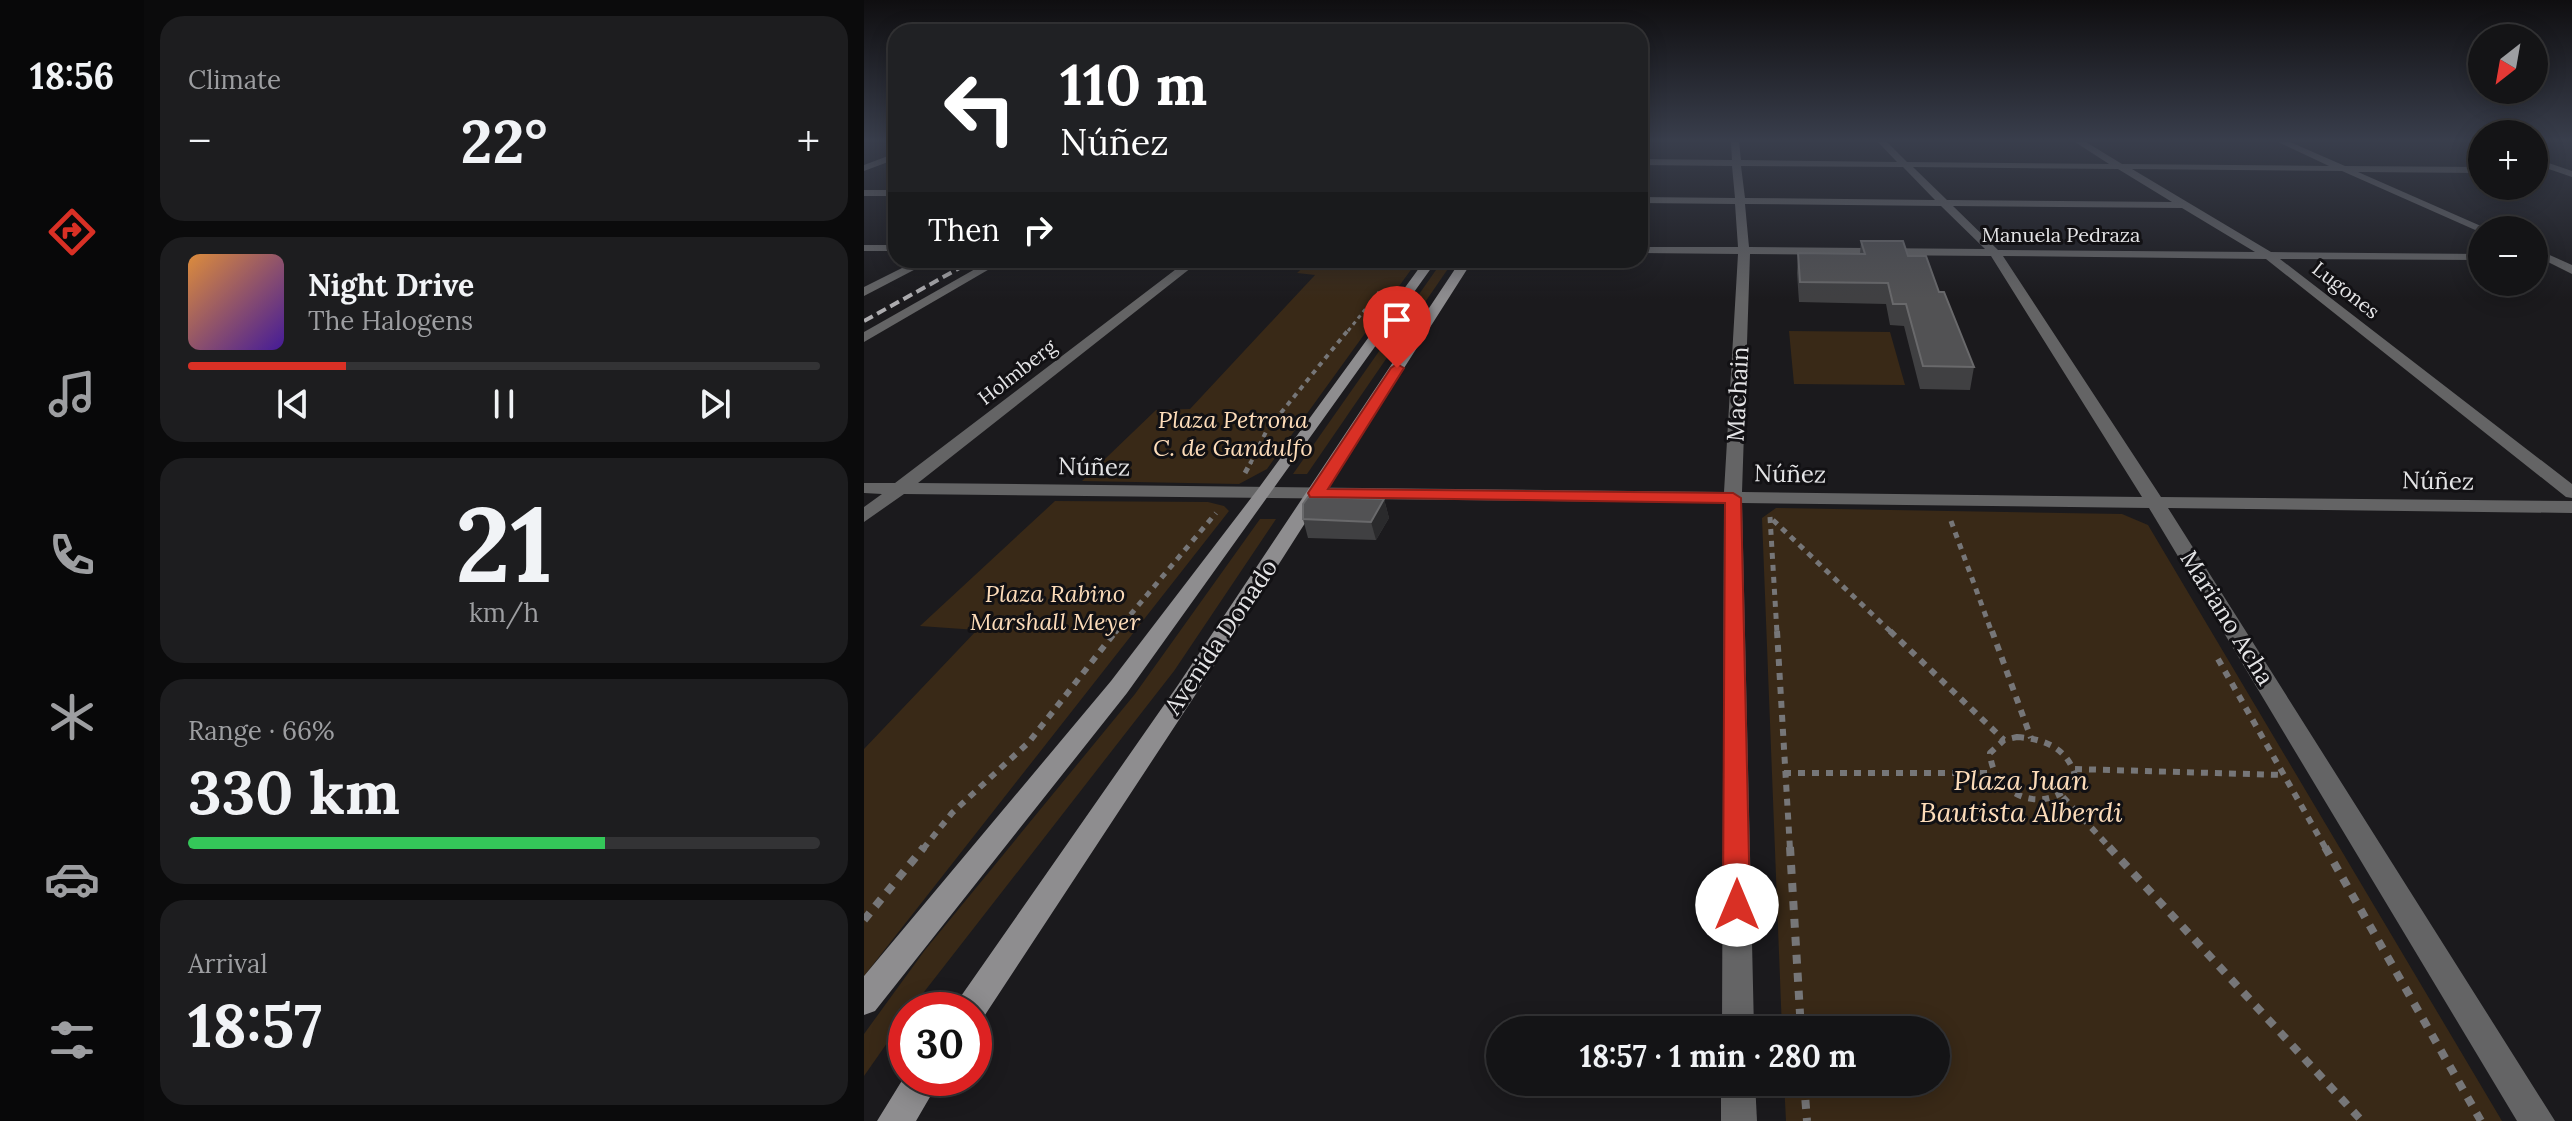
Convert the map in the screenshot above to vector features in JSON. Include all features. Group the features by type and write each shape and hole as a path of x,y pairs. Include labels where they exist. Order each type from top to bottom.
{"main road":[{"path":"864,1000 1119,687 1264,493 1425,268"},
{"name":"Avenida Donado","path":"982,992 1316,493 1462,268"},
{"path":"895,1121 912,1096"}],"street":[{"name":"Machain","path":"1738,1016 1733,498 1744,251 1739,194"},
{"name":"Mariano Acha","path":"1937,194 1994,252 2155,502 2537,1121"},
{"name":"Lugones","path":"2165,194 2267,254 2572,493"},
{"path":"2402,194 2468,223"},
{"path":"1648,200 2183,205"},
{"path":"864,248 888,248"},
{"name":"Manuela Pedraza","path":"1648,250 2468,257"},
{"path":"2549,258 2572,258"},
{"path":"2549,258 2572,270"},
{"path":"864,292 911,268"},
{"path":"864,338 985,268"},
{"name":"Holmberg","path":"864,516 1185,268"},
{"name":"Núñez","path":"864,488 2572,507"},
{"path":"1738,1096 1739,1121"}],"path":[{"path":"864,920 952,813 1029,742 1134,609 1234,492 1267,430 1381,290"},
{"path":"1770,516 1784,511"},
{"path":"1964,514 1948,514 2031,738"},
{"path":"1770,516 2004,740"},
{"path":"1770,516 1800,1016"},
{"path":"2215,652 2481,1121"},
{"path":"1991,773 1990,753 2004,740 2031,738 2058,749 2075,769 2283,775"},
{"path":"1784,773 1991,773 2010,791 2038,801 2063,797 2072,789 2075,769"},
{"path":"2063,797 2362,1121"},
{"path":"1805,1096 1807,1121"}],"green space":[{"name":"Plaza Petrona C. de Gandulfo","path":"1302,268 1412,268 1267,469 1239,484 1082,481 1156,410 1190,409 1315,275 1297,273"},
{"path":"1437,268 1449,268 1307,474 1293,474"},
{"path":"1789,331 1890,332 1905,385 1794,384"},
{"name":"Plaza Rabino Marshall Meyer","path":"1055,501 1208,502 1224,506 1229,511 864,976 864,749 977,630 920,626"},
{"name":"Plaza Juan Bautista Alberdi","path":"1776,508 2122,514 2148,525 2502,1121 1786,1121 1785,1096 1950,1096 1950,1016 1781,1016 1762,518"},
{"path":"1260,519 1276,519 1174,671 924,992 894,992 925,950 1135,694"},
{"path":"888,1001 888,1042 864,1076 864,1034"}],"building":[{"path":"1861,241 1903,241 1908,256 1926,256 1974,367 1923,366 1906,304 1893,304 1888,283 1800,282 1798,253 1865,254"},
{"path":"1308,497 1384,499 1371,522 1303,519 1303,504"}],"railway":[{"path":"864,321 960,268"}],"route":[{"path":"1397,368 1316,493 1733,498 1737,905"}]}
